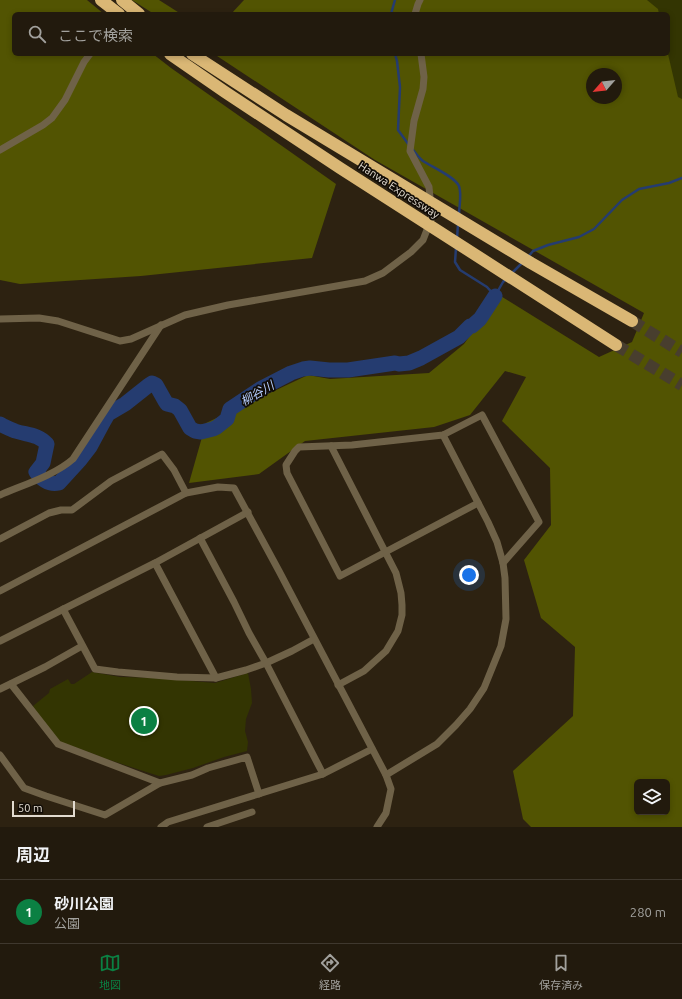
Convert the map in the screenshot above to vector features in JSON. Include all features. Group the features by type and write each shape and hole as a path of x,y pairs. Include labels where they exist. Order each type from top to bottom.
{"highway":[{"path":"101,0 116,12"},
{"path":"122,0 137,12"},
{"name":"Hanwa Expressway","path":"173,56 224,92 340,168 616,345"},
{"name":"Hanwa Expressway","path":"195,56 348,152 518,255 632,321"}],"street":[{"path":"416,12 420,0"},
{"path":"0,150 43,125 52,118 65,100 88,56"},
{"path":"0,319 39,318 58,321 120,341 131,339 185,314 365,281 383,273 411,252 423,240 432,217 429,187 410,150 414,121 423,89 424,77 421,56"},
{"path":"0,495 65,466 73,459 161,325"},
{"path":"478,504 340,576 287,473 286,465 298,447 331,446 443,435 482,415 539,522 502,563"},
{"path":"386,775 437,744 470,709 484,688 501,646 506,619 505,578 497,542 443,435"},
{"path":"331,446 396,572 401,593 402,615 398,631 386,651 364,672 338,685"},
{"path":"0,539 49,513 61,510 72,510 111,481 162,454 174,470 186,493"},
{"path":"0,591 186,493 218,487 234,488 386,775 391,790 386,813 377,827"},
{"path":"0,642 155,563 248,512"},
{"path":"200,538 266,663 322,774"},
{"path":"155,563 216,678"},
{"path":"63,609 96,669 118,672 178,677 216,678 266,663 314,639"},
{"path":"0,690 82,646"},
{"path":"12,684 58,744 160,783"},
{"path":"161,827 168,822 322,774 372,749"},
{"path":"0,755 24,788 105,815 160,783 192,775 208,768 247,757 259,794"},
{"path":"207,827 252,812"}],"shaded area":[{"path":"0,0 87,0 102,12 12,12 12,56 156,56 336,184 312,258 141,276 20,284 0,280"},
{"path":"132,0 159,0 178,12 151,12"},
{"path":"244,0 647,0 658,9 659,12 233,12"},
{"path":"601,0 682,0 682,154 626,56 670,56 670,12 604,12"},
{"path":"217,56 668,56 678,97 682,99 682,827 531,827 523,819 513,771 573,716 575,647 541,618 524,560 551,525 550,468 502,421 526,377 505,371 470,415 434,427 305,441 259,474 189,483 206,423 308,375 330,379 429,373 464,344 499,295 599,357 632,342 644,313 375,160"},
{"path":"92,672 120,677 156,678 215,683 248,673 252,703 246,719 245,731 248,742 247,751 193,768 159,776 60,742 33,706 49,693 50,689 68,679 71,684 74,684"}],"waterway":[{"path":"392,12 395,0"},
{"path":"396,56 400,87 398,130 409,145"},
{"path":"412,149 423,161 457,183 460,193 459,215"},
{"path":"528,257 533,251 548,245 579,237 594,229 622,200 639,189 669,183 682,178"},
{"path":"457,239 458,224"},
{"path":"456,248 455,262 460,270 487,287 495,296 506,279"},
{"path":"511,274 523,262"},
{"name":"柳谷川","path":"0,424 15,431 40,438 44,441 47,444 43,463 36,472 46,481 59,483 90,447 108,414 125,404 152,383 156,385 167,404 175,406 180,410 190,428 201,432 213,429 227,419 230,409 260,389 291,373 310,368 348,370 395,363 409,363 421,358 459,337 480,319 495,296"}],"tunnel":[{"path":"632,321 682,352"},
{"path":"616,345 682,385"}],"place":[{"name":"砂川公園","path":"144,721"}]}
